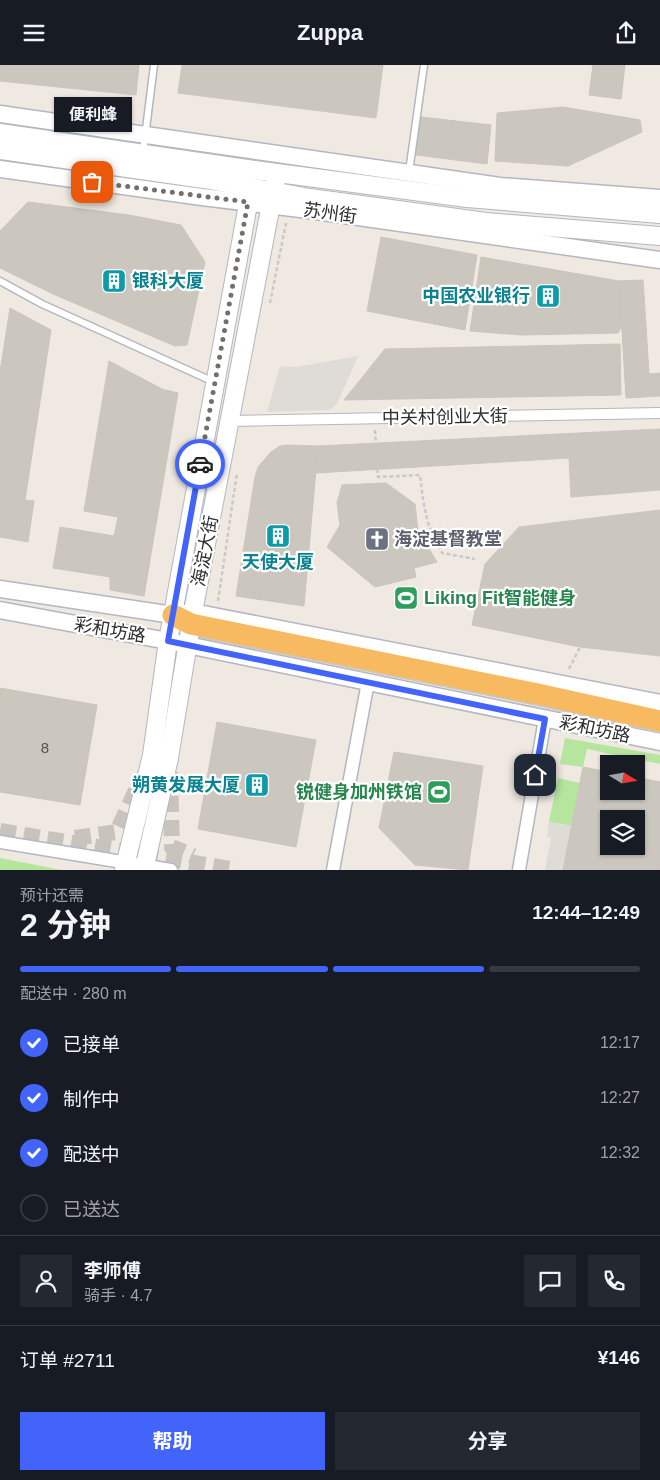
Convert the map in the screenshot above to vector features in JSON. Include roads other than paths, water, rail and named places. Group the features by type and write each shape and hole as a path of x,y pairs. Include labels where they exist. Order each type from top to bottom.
{"highway":[{"path":"186,617 660,721"}],"main road":[{"name":"苏州街","path":"0,133 277,173 408,182 475,199 659,204"},
{"name":"苏州街","path":"0,150 272,198 486,221 660,236"},
{"name":"海淀大街","path":"125,866 152,755 168,641 186,617 230,421 277,173"},
{"name":"海淀大街","path":"144,868 169,759 188,645 186,617 215,382 249,195"}],"street":[{"name":"苏州街","path":"0,114 145,135 408,182"},
{"name":"苏州街","path":"0,169 249,195"},
{"path":"249,195 254,170"},
{"name":"苏州街","path":"272,198 660,260"},
{"name":"中关村创业大街","path":"230,421 660,413"},
{"name":"彩和坊路","path":"0,589 186,617 660,703"},
{"name":"彩和坊路","path":"0,610 168,641 660,742"},
{"path":"334,870 368,682"},
{"path":"519,870 545,719"},
{"path":"0,842 125,866 171,870"}],"lane":[{"path":"143,154 154,65"},
{"path":"408,182 424,65"},
{"path":"0,281 42,304 215,382"}],"tunnel":[{"path":"170,772 172,847 193,856"},
{"path":"75,838 117,832 142,777"},
{"path":"0,831 237,870"}],"place":[{"name":"便利蜂","path":"92,182"},
{"name":"银科大厦","path":"114,281"},
{"name":"中国农业银行","path":"548,296"},
{"name":"天使大厦","path":"278,536"},
{"name":"海淀基督教堂","path":"377,539"},
{"name":"Liking Fit智能健身","path":"406,598"},
{"name":"朔黄发展大厦","path":"257,785"},
{"name":"锐健身加州铁馆","path":"439,792"}]}
